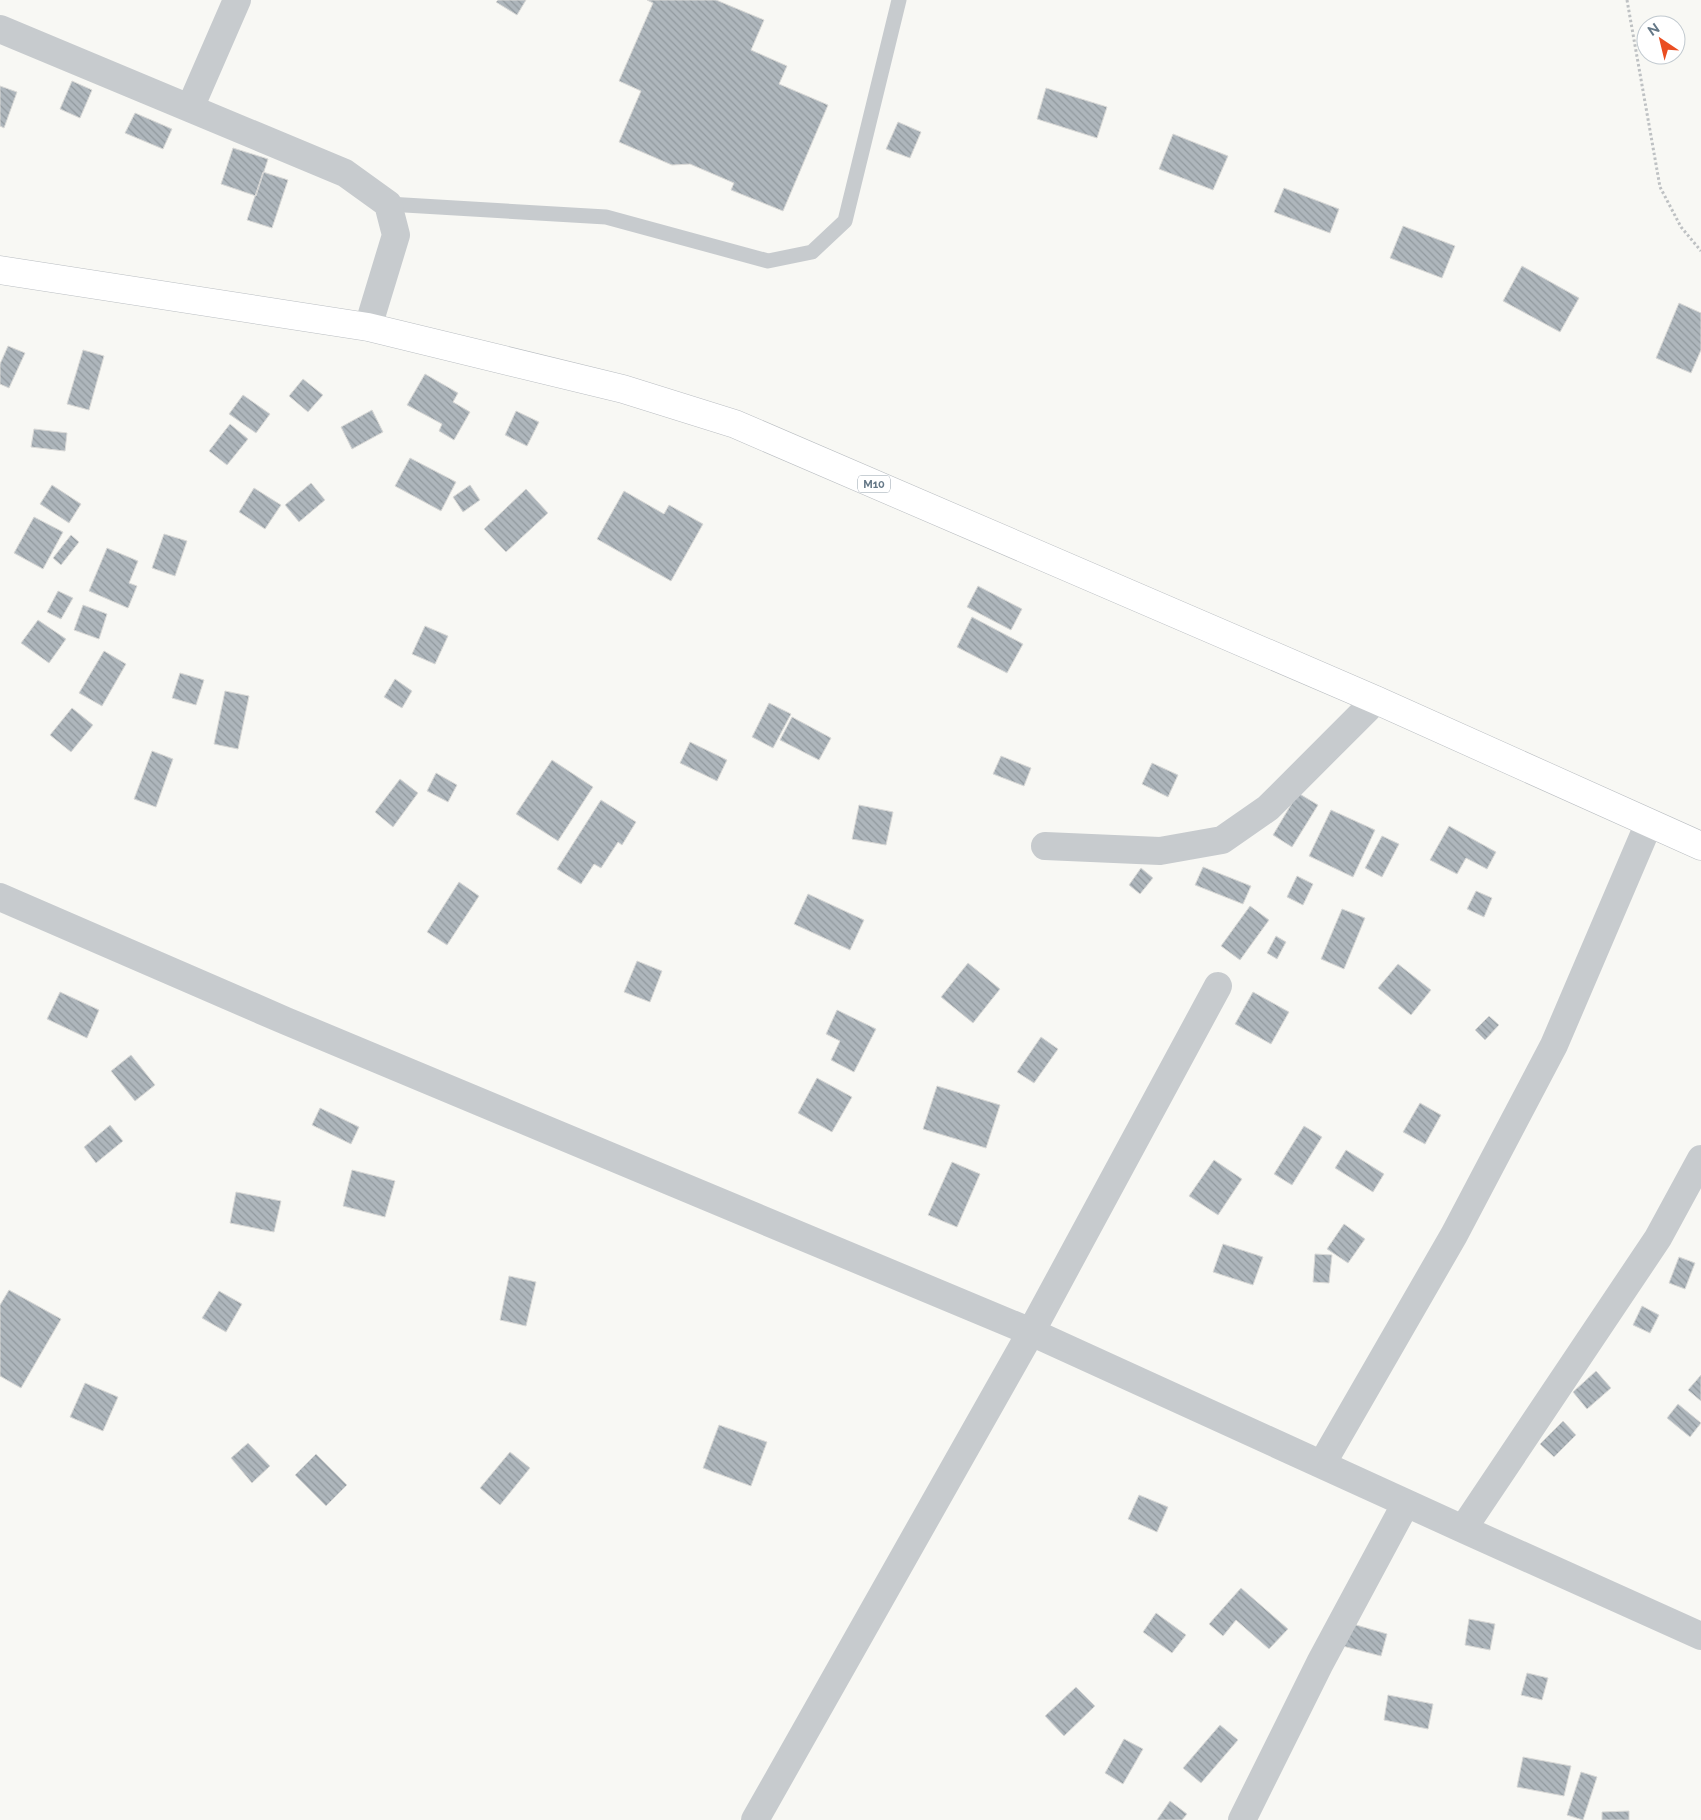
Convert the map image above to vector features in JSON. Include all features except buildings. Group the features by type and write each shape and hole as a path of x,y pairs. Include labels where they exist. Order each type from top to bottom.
{"main road":[{"name":"M10","path":"0,270 368,327 623,389 735,424 1376,700 1701,846"}],"street":[{"path":"190,108 237,0"},
{"path":"0,29 345,173 388,204 396,235 368,327"},
{"path":"1045,846 1160,851 1222,840 1268,808 1376,700"},
{"path":"1322,1464 1454,1235 1554,1045 1649,823"},
{"path":"0,896 286,1022 1031,1332 1701,1636"},
{"path":"755,1820 1031,1332 1218,986"},
{"path":"1463,1529 1658,1238 1701,1159"},
{"path":"1242,1820 1320,1663 1406,1503"}],"lane":[{"path":"388,204 606,217 768,262 812,252 845,221 899,0"}],"path":[{"path":"1627,0 1660,187 1682,226 1701,251"}]}
